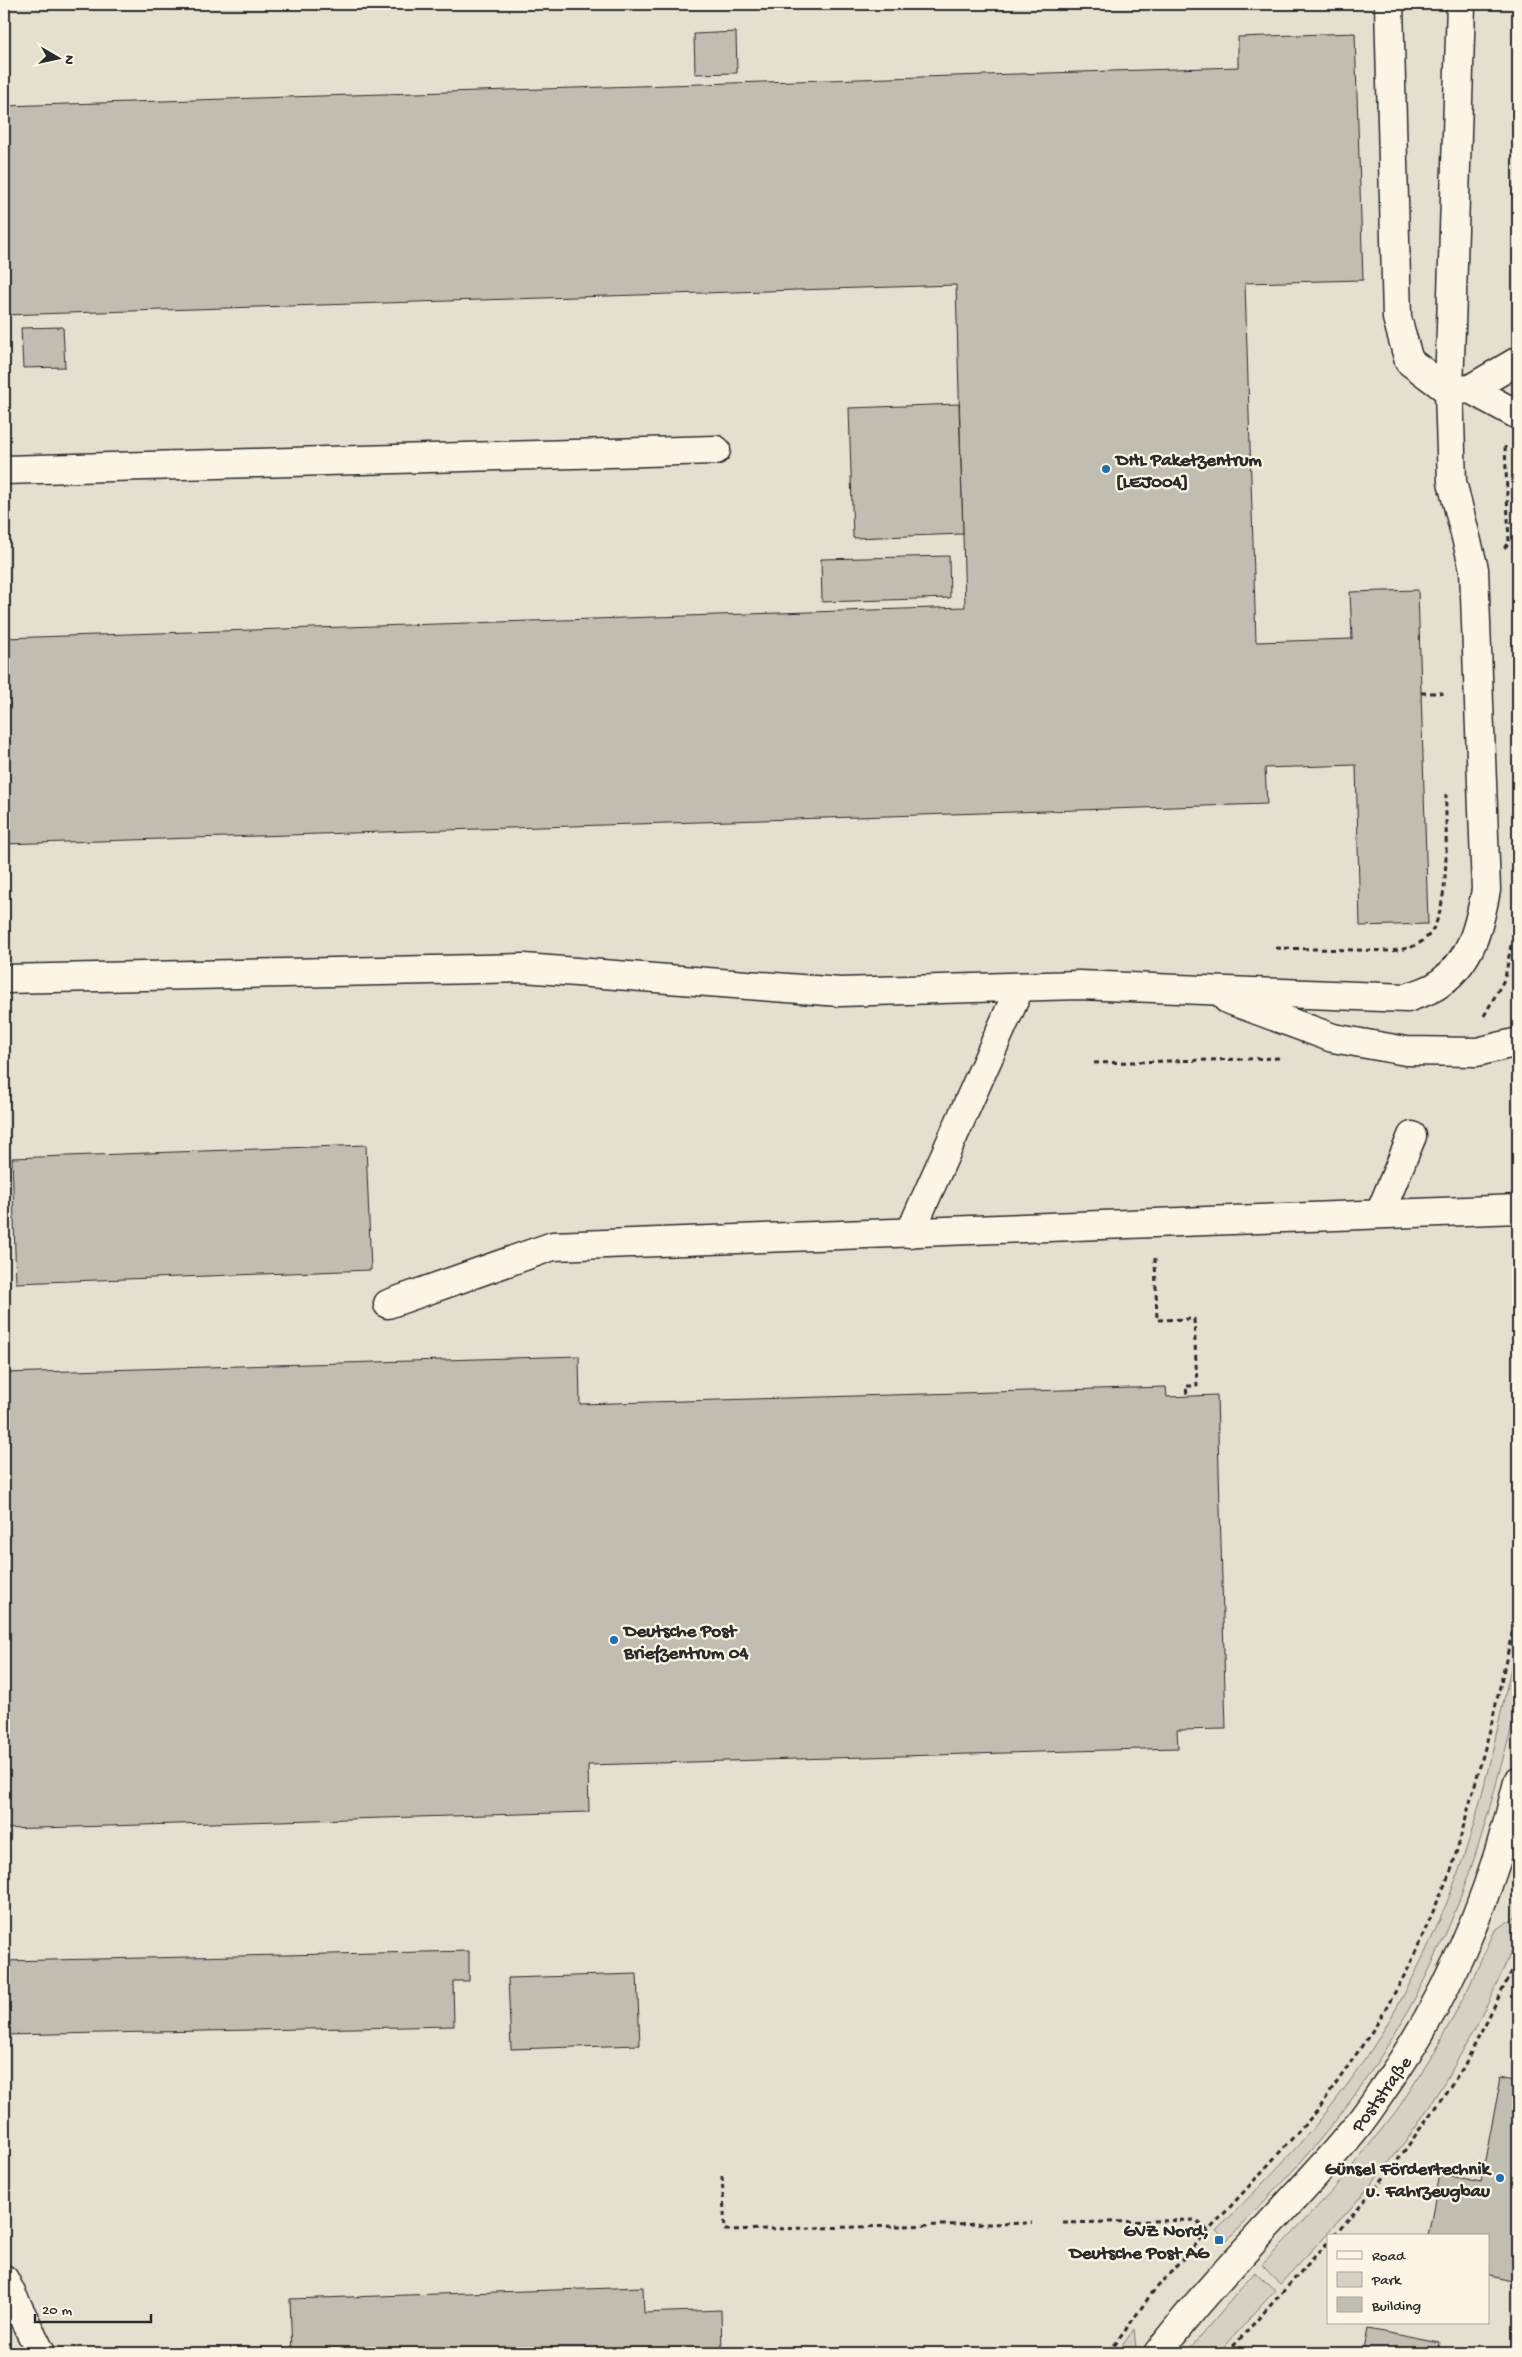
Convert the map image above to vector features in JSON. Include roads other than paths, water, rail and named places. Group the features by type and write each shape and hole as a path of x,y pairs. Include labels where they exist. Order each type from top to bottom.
{"street":[{"path":"1389,4 1397,318 1409,361 1459,390 1518,415"},
{"path":"4,979 524,968 840,992 1079,985 1407,998 1438,985 1462,962 1479,928 1486,890 1474,569 1452,482 1459,390 1461,4"},
{"path":"1459,390 1518,361"},
{"path":"4,470 716,450"},
{"path":"910,1233 1020,987"},
{"path":"1205,990 1333,1038 1406,1051 1477,1052 1518,1042"},
{"path":"1380,1214 1412,1136"},
{"path":"388,1304 553,1246 1518,1209"},
{"name":"Poststraße","path":"1158,2353 1202,2300 1354,2130 1411,2050 1434,2011 1508,1865 1518,1782"},
{"path":"4,2279 41,2353"}],"place":[{"name":"DHL Paketzentrum [LEJ004]","path":"1106,469"},
{"name":"Deutsche Post Briefzentrum 04","path":"614,1640"},
{"name":"Günsel Fördertechnik u. Fahrzeugbau","path":"1500,2178"},
{"name":"GVZ Nord, Deutsche Post AG","path":"1219,2240"}]}
